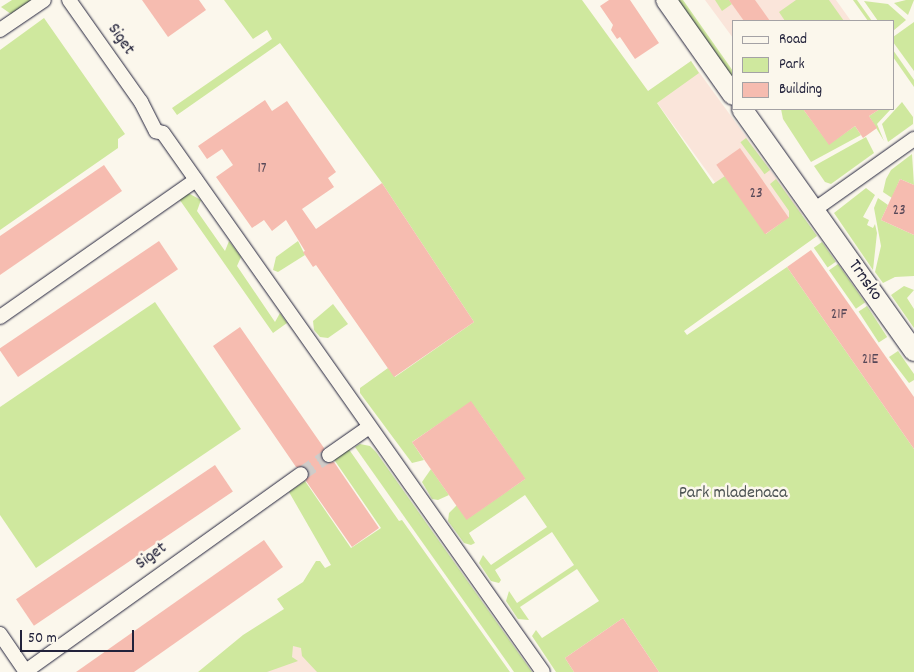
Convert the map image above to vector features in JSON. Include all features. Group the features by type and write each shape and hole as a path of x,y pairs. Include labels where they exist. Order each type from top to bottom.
{"street":[{"path":"0,30 44,0"},
{"name":"Siget","path":"69,0 141,102 156,130 163,133 543,672"},
{"path":"666,0 732,94"},
{"name":"Trnsko","path":"743,110 914,351"},
{"path":"814,210 914,139"},
{"path":"0,317 196,180"},
{"path":"328,454 370,427"},
{"name":"Siget","path":"2,640 26,671 302,474"}],"shaded area":[{"path":"705,0 836,0 850,20 732,20 732,37"},
{"path":"691,61 803,215 761,245 649,92"},
{"path":"288,624 322,672 221,672"}],"green space":[{"path":"12,0 31,1 11,14 1,7"},
{"name":"Park mladenaca","path":"224,0 582,0 648,91 691,61 699,73 657,103 713,184 725,176 766,234 789,217 789,211 770,184 776,179 817,236 684,331 687,335 787,267 914,449 914,672 659,672 623,618 565,658 574,672 556,672 532,636 536,630 542,638 599,601 577,569 520,607 529,620 518,619 506,601 509,591 517,603 574,565 552,532 495,570 501,580 499,583 491,581 479,563 483,555 491,565 547,527 525,495 469,533 475,543 471,545 464,543 448,521 449,513 457,505 467,519 525,479 482,417 471,402 412,442 424,460 412,463 360,393 360,388 388,368 395,377 474,322 382,183 280,43 177,115 172,108 272,39 267,30 253,39"},
{"path":"675,0 683,0 732,70 732,81"},
{"path":"715,0 729,0 732,4 722,11"},
{"path":"796,0 829,0 843,20 784,20 779,12"},
{"path":"853,0 857,0 871,20 867,20"},
{"path":"906,0 914,0 908,15 894,3"},
{"path":"864,1 888,4 906,20 894,30 894,20 877,20"},
{"path":"44,18 125,134 118,139 118,148 0,230 0,50"},
{"path":"914,22 914,71 894,43 894,36"},
{"path":"894,51 914,80 914,87 894,58"},
{"path":"902,102 913,117 913,124 888,142 882,124"},
{"path":"781,110 804,110 829,144 855,126 861,135 811,162 783,119"},
{"path":"878,110 890,110 877,124 884,141 869,116"},
{"path":"866,137 874,153 831,184 825,182 814,166"},
{"path":"746,138 770,170 764,174 740,142"},
{"path":"912,154 914,185 900,179 892,198 883,192 886,179 891,170"},
{"path":"866,188 875,195 863,217 869,220 867,225 873,228 875,224 877,233 873,270 834,213"},
{"path":"188,193 201,200 197,211 225,251 229,241 241,257 237,266 275,322 280,313 287,323 273,333 177,196"},
{"path":"878,198 888,205 881,220 914,235 914,276 895,277 883,283 875,272 881,246 874,208"},
{"path":"298,241 305,255 278,272 273,270 276,257"},
{"path":"822,242 836,262 828,267 814,248"},
{"path":"838,264 865,303 856,309 829,270"},
{"path":"904,286 914,290 907,298 914,309 914,328 891,295"},
{"path":"155,302 241,429 36,568 0,515 0,407"},
{"path":"333,304 348,324 328,338 320,337 314,330 313,321"},
{"path":"867,306 887,337 879,342 859,311"},
{"path":"898,351 914,374 914,380 909,383 889,357"},
{"path":"360,444 370,446 376,452 532,672 514,672 355,447"},
{"path":"348,448 399,521 402,520 510,672 317,672 302,656 301,648 293,646 292,657 298,661 267,672 198,672 243,635 284,609 277,599 303,582 316,561 320,561 325,568 331,565 289,492 305,481 351,548 381,528 333,458"},
{"path":"431,469 449,495 438,500 432,499 422,482"}],"building":[{"path":"142,0 199,0 206,10 168,37"},
{"path":"609,0 630,0 659,43 635,59 620,37 617,39 611,30 613,25 600,6"},
{"path":"729,0 755,0 769,20 743,20"},
{"path":"265,100 272,111 287,101 336,172 328,178 334,187 302,209 316,229 382,183 474,322 394,377 316,265 313,267 286,220 272,231 264,220 252,228 216,177 233,165 222,149 207,159 198,146"},
{"path":"804,110 878,110 869,116 877,128 863,138 855,126 829,145"},
{"path":"740,148 789,218 765,234 716,165"},
{"path":"104,165 122,191 0,275 0,236"},
{"path":"900,179 914,185 914,235 881,220"},
{"path":"159,241 178,269 18,377 0,348"},
{"path":"811,250 914,397 914,449 787,267"},
{"path":"240,327 324,448 322,460 326,463 334,462 379,528 352,547 306,481 308,469 296,467 213,346"},
{"path":"471,401 525,479 467,520 412,442"},
{"path":"215,465 233,492 34,626 16,599"},
{"path":"264,540 283,567 134,672 76,672"},
{"path":"623,618 659,672 574,672 565,658"}],"tunnel":[{"path":"301,474 329,455"}]}
